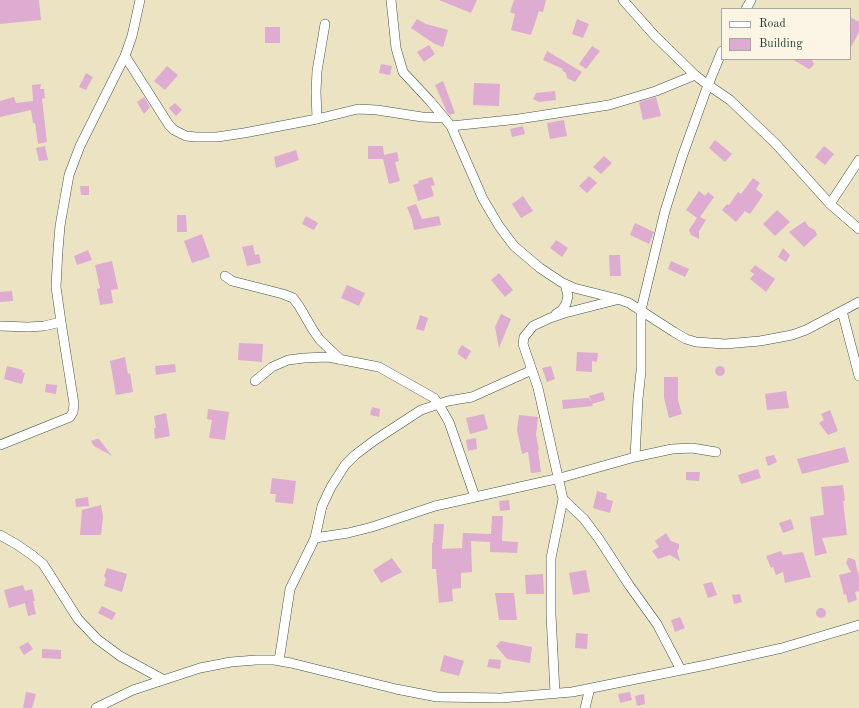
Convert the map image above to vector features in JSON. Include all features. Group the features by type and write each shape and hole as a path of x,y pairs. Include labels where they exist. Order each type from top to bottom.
{"street":[{"path":"0,445 70,417 73,412 74,404 56,287 60,226 69,175 80,146 125,56 132,36 140,0"},
{"path":"391,0 396,48 403,72 430,100 451,126 483,199 502,231 514,246 540,268 574,288 618,299 641,310 686,339 696,342 725,344 760,341 792,335 806,330 859,302"},
{"path":"624,0 655,36 695,75 730,100 776,144 830,204 859,229"},
{"path":"317,119 317,78 325,24"},
{"path":"635,457 641,371 641,310 665,211 682,157 721,53"},
{"path":"125,56 169,125 174,130 186,136 196,138 217,137 317,119 358,109 377,110 422,117 444,118"},
{"path":"451,126 519,119 609,105 656,91 695,75"},
{"path":"830,204 859,160"},
{"path":"225,276 232,282 283,294 292,298 299,306 320,340 342,360"},
{"path":"550,318 562,310 566,304 568,296 565,284"},
{"path":"555,693 551,615 551,558 563,498 560,478 538,388 523,344 524,337 533,326 550,318 618,299"},
{"path":"842,311 859,376"},
{"path":"0,326 28,328 61,322"},
{"path":"255,381 272,367 288,360 313,357 328,357 379,367 434,398 438,403 449,422 475,497"},
{"path":"279,661 290,589 315,538 322,506 331,487 345,465 355,455 421,410 438,403 472,397 532,370"},
{"path":"315,538 348,533 372,527 435,506 560,478 635,457 672,449 692,448 716,452"},
{"path":"563,498 584,519 657,624 681,670"},
{"path":"0,535 32,554 42,564 78,619 97,639 120,656 164,680"},
{"path":"96,708 133,690 200,668 231,662 256,660 291,663 414,694 437,697 501,698 555,693 590,688 681,670 782,648 859,625"},
{"path":"585,708 590,688"}],"building":[{"path":"0,0 39,0 41,20 0,24"},
{"path":"439,0 477,0 471,13"},
{"path":"514,0 546,0 543,12 539,11 531,35 511,30 515,14 510,12"},
{"path":"851,18 859,22 859,32 851,47"},
{"path":"417,19 426,24 448,30 443,47 435,44 411,28"},
{"path":"577,19 589,24 583,38 572,34"},
{"path":"265,27 280,27 280,43 265,43"},
{"path":"429,45 435,54 424,62 417,52"},
{"path":"592,46 600,51 586,69 579,64"},
{"path":"547,51 582,72 575,82 567,78 566,73 562,70 563,69 543,60"},
{"path":"794,60 812,60 814,64 809,69"},
{"path":"381,64 392,66 390,75 379,73"},
{"path":"167,66 178,75 165,90 154,81"},
{"path":"86,73 93,77 86,90 79,87"},
{"path":"443,81 455,113 450,115 447,112 435,85"},
{"path":"474,83 500,84 499,106 473,105"},
{"path":"41,84 40,89 44,89 45,98 42,99 47,142 38,144 35,123 33,123 31,110 0,117 0,101 14,97 16,103 33,101 32,85"},
{"path":"555,91 556,100 539,102 533,99 536,93"},
{"path":"144,97 150,107 144,114 137,102"},
{"path":"656,97 661,116 643,120 639,102"},
{"path":"175,103 182,110 176,116 169,108"},
{"path":"564,120 567,136 550,139 547,123"},
{"path":"523,126 525,134 512,137 510,129"},
{"path":"715,140 732,154 725,162 709,148"},
{"path":"45,146 48,160 39,161 36,148"},
{"path":"368,146 383,146 384,155 397,152 399,161 395,162 400,181 389,184 383,159 368,159"},
{"path":"824,146 834,154 825,165 815,157"},
{"path":"296,150 299,160 276,168 274,157"},
{"path":"604,156 612,163 601,174 593,167"},
{"path":"589,176 597,183 587,193 579,186"},
{"path":"432,177 435,185 431,186 434,196 418,201 413,185 419,183 418,181"},
{"path":"753,178 760,183 756,189 763,195 750,214 745,211 736,222 722,210 727,204 729,205 738,192 741,194"},
{"path":"80,186 89,186 89,195 81,195"},
{"path":"699,191 705,196 708,192 714,197 700,217 706,220 699,231 699,239 691,235 689,230 697,218 686,210"},
{"path":"523,196 533,211 521,218 512,204"},
{"path":"416,204 422,219 439,216 441,225 414,230 407,207"},
{"path":"777,210 790,222 775,236 763,224"},
{"path":"177,215 186,215 187,232 177,232"},
{"path":"306,216 318,223 314,230 302,224"},
{"path":"805,221 809,227 815,230 817,235 804,247 789,232"},
{"path":"635,223 654,232 649,244 630,235"},
{"path":"202,234 210,257 192,263 184,241"},
{"path":"556,240 568,248 562,257 550,248"},
{"path":"253,245 255,255 259,254 261,263 247,266 242,247"},
{"path":"783,248 790,255 786,262 778,257"},
{"path":"88,250 92,260 77,265 74,256"},
{"path":"609,255 620,255 621,276 610,276"},
{"path":"112,261 118,289 111,290 113,303 100,305 97,289 100,288 95,265"},
{"path":"671,261 689,269 685,277 668,269"},
{"path":"755,265 775,279 766,292 750,279 754,274 750,271"},
{"path":"499,273 513,290 505,297 491,280"},
{"path":"347,285 365,293 359,306 341,298"},
{"path":"12,291 13,301 0,302 0,292"},
{"path":"501,314 511,319 499,348 495,327"},
{"path":"420,315 428,318 424,331 416,329"},
{"path":"239,343 263,344 262,362 238,360"},
{"path":"462,345 471,351 466,360 458,354 458,351"},
{"path":"577,352 598,353 597,362 592,361 592,372 576,371"},
{"path":"125,357 128,374 130,373 133,392 116,395 110,361"},
{"path":"175,364 176,372 156,375 155,366"},
{"path":"7,366 23,370 22,372 25,373 22,384 4,379"},
{"path":"551,366 555,379 547,382 542,368"},
{"path":"718,366 722,366 725,371 722,376 718,376 715,373 715,369"},
{"path":"664,377 678,377 678,400 682,414 669,418 664,398"},
{"path":"46,384 57,385 56,394 45,392"},
{"path":"786,391 789,408 767,410 765,394"},
{"path":"603,392 605,400 592,404 593,406 563,409 562,400 589,398 592,403 589,396"},
{"path":"372,407 380,409 379,417 370,415"},
{"path":"208,409 229,412 225,440 209,438 212,420 207,419"},
{"path":"830,410 838,431 828,435 819,423 824,420 821,414"},
{"path":"166,413 170,436 155,439 154,428 156,428 154,416"},
{"path":"484,414 488,429 470,434 466,418"},
{"path":"519,415 538,417 536,435 541,472 531,473 528,452 522,454 517,430"},
{"path":"476,438 477,449 468,451 466,440"},
{"path":"99,439 112,456 94,446 91,441"},
{"path":"845,447 849,462 802,474 797,459"},
{"path":"774,455 777,462 768,466 765,457"},
{"path":"758,469 761,478 741,484 738,475"},
{"path":"686,472 700,472 699,481 686,480"},
{"path":"272,478 296,481 293,504 275,502 276,494 270,494"},
{"path":"843,485 845,501 843,501 847,535 822,538 827,553 815,556 810,517 824,515 821,487"},
{"path":"597,491 607,494 606,499 613,501 610,513 593,508"},
{"path":"88,497 89,506 76,507 75,499"},
{"path":"509,500 510,510 500,511 499,501"},
{"path":"101,505 103,517 101,535 80,535 82,510"},
{"path":"492,516 503,516 502,541 518,542 517,553 490,552 490,542 471,541 472,572 461,573 461,588 452,589 453,601 439,603 436,569 432,569 434,524 444,524 442,549 462,548 463,533 491,534"},
{"path":"791,519 794,529 783,533 779,523"},
{"path":"666,533 671,541 679,544 677,551 680,561 670,555 658,559 652,551 659,547 655,541"},
{"path":"781,551 783,555 803,552 811,577 785,583 783,572 776,575 766,556"},
{"path":"392,558 402,572 381,583 373,570"},
{"path":"848,558 855,560 859,577 859,591 855,592 857,600 848,603 846,594 844,595 839,575 851,572 846,563"},
{"path":"107,568 127,574 122,592 104,586 106,579 104,576"},
{"path":"586,570 590,592 573,595 569,573"},
{"path":"543,574 544,594 526,594 525,575"},
{"path":"712,582 717,595 708,598 703,584"},
{"path":"23,585 25,591 32,589 36,614 28,616 25,603 9,608 4,590"},
{"path":"495,593 514,593 517,620 499,620"},
{"path":"740,594 742,602 734,604 732,595"},
{"path":"102,606 116,613 112,620 98,613"},
{"path":"819,608 823,608 825,609 825,617 819,618 816,615 816,611"},
{"path":"680,617 685,628 675,632 671,620"},
{"path":"576,633 588,634 587,649 575,648"},
{"path":"501,641 532,647 530,663 507,659 496,646"},
{"path":"28,642 33,649 24,655 19,647"},
{"path":"42,649 61,650 61,659 42,658"},
{"path":"444,655 464,661 459,676 440,671"},
{"path":"489,659 501,660 500,669 487,667"},
{"path":"26,692 36,694 32,708 23,708"},
{"path":"630,692 632,700 620,703 618,694"},
{"path":"644,694 645,704 637,706 635,696"}]}
